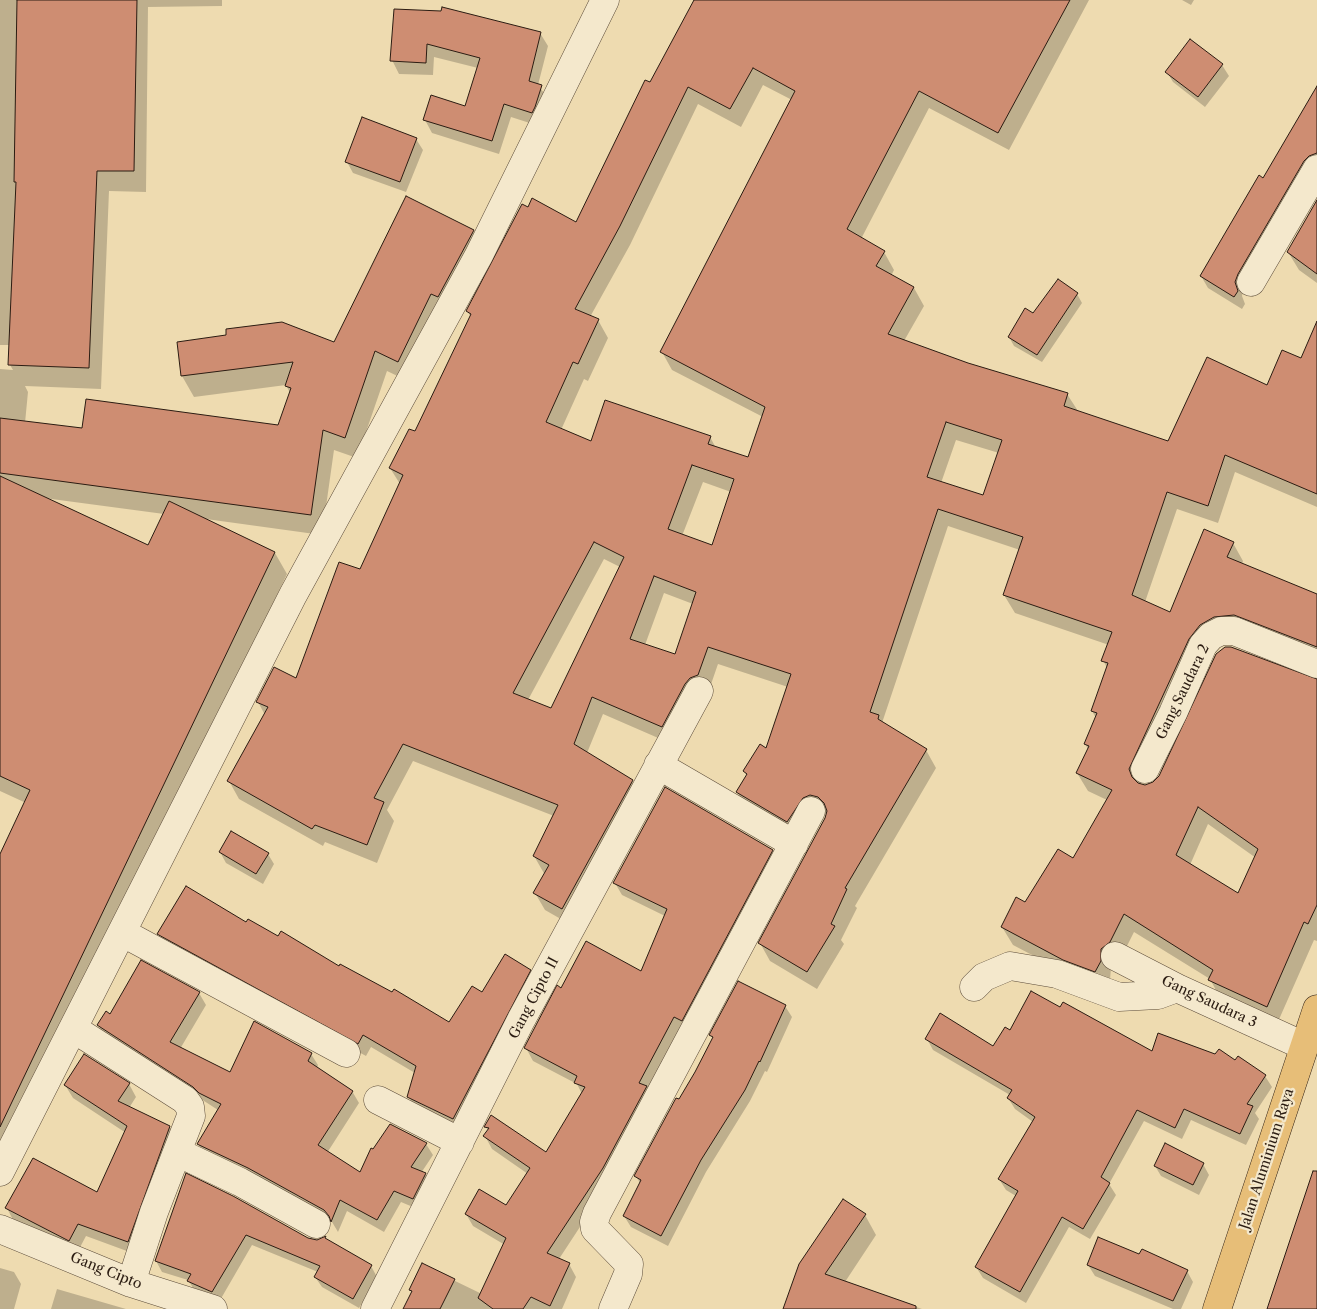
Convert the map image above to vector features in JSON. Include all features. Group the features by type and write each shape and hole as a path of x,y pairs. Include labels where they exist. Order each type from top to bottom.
{"main road":[{"name":"Jalan Aluminium Raya","path":"1217,1309 1317,1009"}],"street":[{"path":"0,1172 293,595 479,254 605,0"},
{"path":"1251,282 1317,169"},
{"name":"Gang Saudara 2","path":"1145,769 1203,645 1211,636 1221,631 1234,631 1317,664"},
{"name":"Gang Cipto II","path":"375,1309 521,1020 699,690"},
{"path":"658,766 794,844"},
{"path":"613,1309 628,1274 629,1264 595,1229 594,1222 811,811"},
{"path":"123,933 346,1053"},
{"name":"Gang Saudara 3","path":"1115,956 1177,988 1304,1046"},
{"path":"974,987 984,977 1010,966 1057,974 1119,997 1158,995 1177,988"},
{"path":"74,1029 185,1100 190,1107 191,1116 154,1212 131,1283"},
{"path":"378,1100 460,1142"},
{"path":"177,1152 240,1182 316,1224"},
{"name":"Gang Cipto","path":"0,1229 131,1283 214,1309"}],"building":[{"path":"17,0 137,0 134,171 97,171 89,368 8,365 16,182 14,182"},
{"path":"694,0 1070,0 998,133 919,91 847,229 885,251 876,266 914,287 888,334 968,363 1068,393 1064,406 1168,441 1207,357 1267,385 1282,350 1301,358 1317,321 1317,494 1225,455 1208,506 1167,492 1132,595 1170,612 1204,529 1234,542 1227,557 1317,594 1317,647 1234,615 1214,617 1200,625 1189,639 1129,769 1132,777 1138,783 1145,785 1153,782 1159,776 1216,654 1225,647 1231,647 1317,679 1317,905 1308,924 1304,922 1267,1007 1208,980 1213,970 1124,914 1110,942 1101,949 1101,961 1095,972 1063,960 1001,927 1016,897 1025,902 1058,849 1073,858 1112,790 1076,773 1089,746 1084,744 1097,713 1091,711 1108,663 1101,661 1112,632 1003,595 1023,537 938,509 870,712 879,715 878,719 927,749 845,888 847,889 831,924 835,926 807,972 758,943 825,818 827,811 824,803 818,797 810,795 803,798 787,822 736,792 747,774 743,771 760,744 766,748 791,674 708,647 698,675 690,678 685,684 662,727 592,697 574,744 633,780 562,909 533,893 549,865 533,856 558,805 403,744 374,798 384,802 367,845 315,825 312,829 227,781 268,707 256,702 274,667 296,678 339,562 360,569 403,475 389,468 409,429 415,431 471,314 466,311 522,204 528,207 532,198 576,222 645,80 650,82","holes":["753,68 795,91 660,352 765,407 748,457 708,444 711,436 605,400 591,441 546,422 573,362 578,364 599,319 575,309 620,226 688,87 730,109","946,422 1002,440 983,495 927,477","692,465 734,479 712,545 668,529","594,542 624,557 551,708 513,693","654,576 696,592 675,654 630,639","1198,807 1258,849 1238,893 1176,855"]},
{"path":"442,7 541,32 529,81 542,85 535,107 532,113 504,104 492,141 423,120 431,95 465,106 480,58 427,44 426,63 390,61 394,9 441,11"},
{"path":"1190,39 1223,64 1198,97 1165,72"},
{"path":"1317,86 1317,153 1309,156 1304,161 1238,274 1235,282 1238,291 1234,297 1200,276 1259,175 1263,178"},
{"path":"362,117 417,138 400,182 345,162"},
{"path":"406,196 474,230 438,297 431,294 398,362 375,351 345,438 323,430 311,515 0,473 0,418 82,428 86,399 278,425 291,388 285,386 293,362 181,376 177,342 226,335 226,329 282,322 334,342"},
{"path":"1317,200 1317,274 1287,252"},
{"path":"1058,279 1078,293 1037,355 1008,337 1025,308 1033,313"},
{"path":"0,476 148,545 169,501 275,552 0,1127 0,854 30,790 0,776"},
{"path":"665,787 773,850 682,1021 674,1017 639,1083 647,1086 603,1168 547,1253 570,1263 550,1306 531,1297 523,1309 493,1309 478,1298 506,1238 465,1214 479,1189 506,1205 530,1168 483,1136 489,1128 484,1127 491,1115 546,1152 585,1087 574,1083 577,1076 524,1048 557,985 561,988 586,941 641,971 667,909 613,883"},
{"path":"231,831 269,853 256,874 219,852"},
{"path":"186,886 246,922 248,919 278,936 281,931 339,966 340,964 392,992 394,989 449,1022 472,986 482,992 505,954 531,970 453,1119 407,1097 416,1066 363,1035 358,1044 157,934"},
{"path":"141,960 200,992 170,1042 230,1072 254,1021 312,1053 308,1061 353,1091 318,1145 360,1172 371,1148 373,1149 390,1124 427,1143 411,1167 426,1173 413,1199 394,1191 377,1220 340,1200 331,1222 324,1210 248,1168 197,1144 221,1104 199,1093 193,1087 97,1025 106,1011 110,1014"},
{"path":"738,981 786,1005 745,1090 701,1160 661,1236 623,1216 641,1180 634,1176 676,1098 679,1099 695,1072 713,1037 709,1035"},
{"path":"1031,991 1060,1007 1063,1002 1152,1051 1158,1033 1215,1054 1219,1049 1235,1060 1238,1056 1266,1075 1247,1104 1253,1106 1240,1134 1184,1109 1175,1128 1137,1110 1101,1177 1110,1183 1083,1229 1062,1217 1020,1292 975,1267 1018,1191 998,1179 1035,1117 1007,1098 1012,1090 925,1039 940,1013 993,1046 1005,1027 1010,1030"},
{"path":"84,1054 130,1083 118,1101 170,1126 128,1242 78,1224 69,1241 5,1208 33,1158 97,1192 127,1126 64,1085"},
{"path":"1165,1143 1204,1163 1193,1185 1154,1166"},
{"path":"1313,1171 1317,1171 1317,1309 1267,1309"},
{"path":"186,1173 233,1196 308,1238 317,1240 326,1236 325,1238 372,1265 353,1299 314,1277 320,1266 246,1235 212,1292 187,1281 191,1274 155,1261"},
{"path":"843,1199 866,1214 825,1274 916,1306 916,1309 783,1309 799,1264"},
{"path":"1098,1237 1139,1254 1142,1249 1188,1270 1173,1301 1087,1265"},
{"path":"422,1263 455,1279 440,1309 403,1309 412,1291 409,1290"}]}
